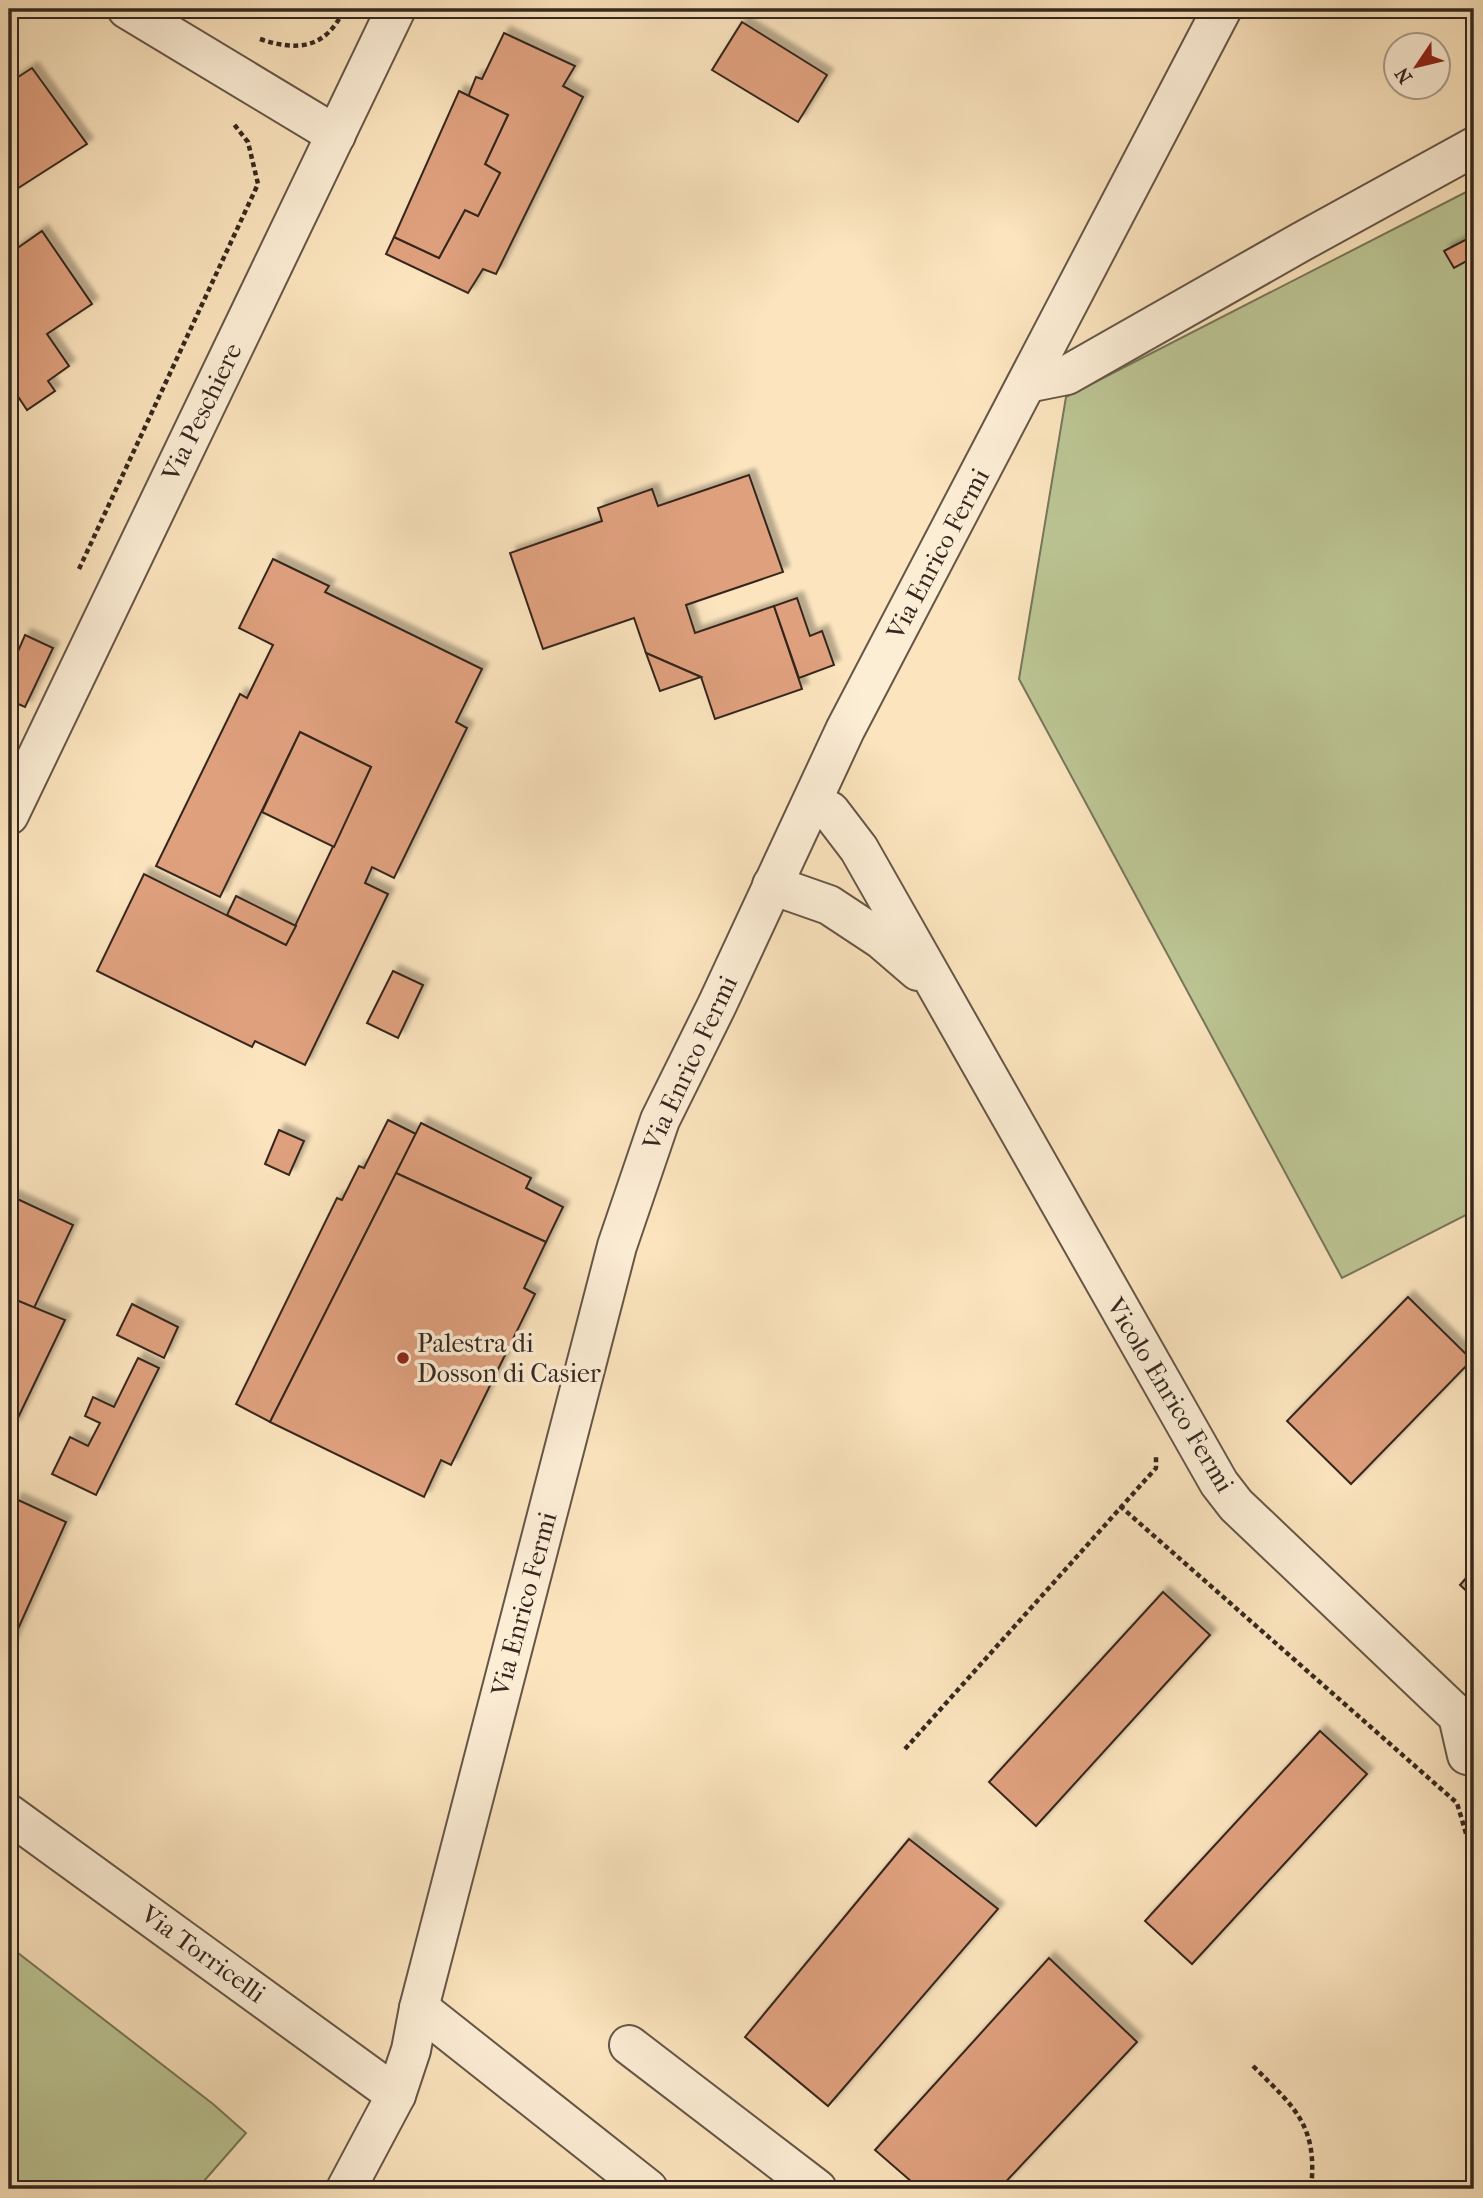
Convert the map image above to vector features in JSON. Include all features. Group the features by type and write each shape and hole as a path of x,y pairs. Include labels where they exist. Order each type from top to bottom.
{"street":[{"path":"127,9 336,135"},
{"name":"Via Peschiere","path":"9,816 396,9"},
{"name":"Via Enrico Fermi","path":"346,2189 396,2095 411,2050 419,2008 617,1245 660,1121 845,730 1222,9"},
{"path":"1027,383 1067,375 1474,147"},
{"name":"Vicolo Enrico Fermi","path":"812,803 830,811 859,849 1219,1483 1236,1505 1458,1716 1467,1755"},
{"name":"Vicolo Enrico Fermi","path":"772,885 829,905 882,940 933,983"},
{"name":"Via Torricelli","path":"9,1814 396,2095"},
{"path":"9,1839 53,1846"},
{"path":"419,2008 648,2189"},
{"path":"629,2045 816,2189"}],"path":[{"path":"217,63 239,29 262,40 287,47 318,41 336,27 344,9"},
{"path":"75,576 258,184 248,142 231,120"},
{"path":"905,1749 1156,1468 1156,1453"},
{"path":"1120,1506 1457,1804 1474,1854"},
{"path":"1253,2066 1302,2120 1311,2142 1311,2189"}],"green space":[{"path":"1474,188 1474,1211 1342,1278 1019,679 1066,397"},
{"path":"9,1946 213,2104 246,2133 197,2189 9,2189"}],"building":[{"path":"742,22 827,75 798,122 712,70"},
{"path":"504,33 575,66 563,86 583,97 496,274 483,269 468,293 386,254 394,237 439,258 465,210 478,216 500,173 485,164 508,115 468,97 476,77 482,79"},
{"path":"32,68 87,144 9,194 9,83"},
{"path":"459,91 508,115 485,164 500,173 478,216 465,210 439,258 394,237"},
{"path":"42,231 92,304 47,334 69,366 48,381 55,391 27,410 9,383 9,254"},
{"path":"1467,239 1474,251 1474,257 1454,268 1444,251"},
{"path":"749,475 783,572 686,605 695,633 774,606 802,689 715,719 701,677 646,653 634,618 543,649 510,553 602,521 598,508 652,489 658,506"},
{"path":"273,559 329,586 325,592 482,669 456,722 467,728 394,878 372,867 365,883 388,894 305,1065 255,1041 252,1047 97,971 144,874 286,945 371,767 300,732 220,897 156,866 240,694 247,698 273,645 239,628"},
{"path":"797,598 810,636 822,631 834,665 799,678 774,606"},
{"path":"25,635 53,648 25,707 9,700 9,672"},
{"path":"646,653 701,677 660,691"},
{"path":"300,732 371,767 334,847 262,812"},
{"path":"236,896 296,926 286,945 227,915"},
{"path":"393,971 423,985 398,1038 367,1023"},
{"path":"388,1120 416,1134 270,1422 236,1404 337,1198 342,1200 359,1166 364,1168"},
{"path":"421,1123 531,1178 526,1188 563,1207 546,1242 396,1173"},
{"path":"279,1130 304,1141 289,1175 265,1164"},
{"name":"Palestra di Dosson di Casier","path":"396,1173 546,1242 524,1288 535,1294 451,1465 441,1460 424,1497 270,1422"},
{"path":"11,1196 73,1225 34,1308 9,1297"},
{"path":"9,1297 65,1320 14,1426 9,1423"},
{"path":"1408,1297 1472,1360 1351,1484 1287,1421"},
{"path":"132,1304 178,1327 164,1358 117,1335"},
{"path":"138,1358 159,1368 96,1495 52,1474 70,1437 88,1446 100,1423 85,1416 93,1397 114,1407"},
{"path":"16,1499 66,1522 9,1649 9,1516"},
{"path":"1474,1569 1474,1598 1460,1585"},
{"path":"1163,1592 1210,1635 1036,1826 989,1782"},
{"path":"1320,1731 1367,1774 1192,1964 1145,1921"},
{"path":"909,1839 998,1909 828,2106 745,2037"},
{"path":"1049,1958 1137,2042 999,2189 920,2189 875,2150"}],"place":[{"name":"Palestra di Dosson di Casier","path":"403,1358"}]}
